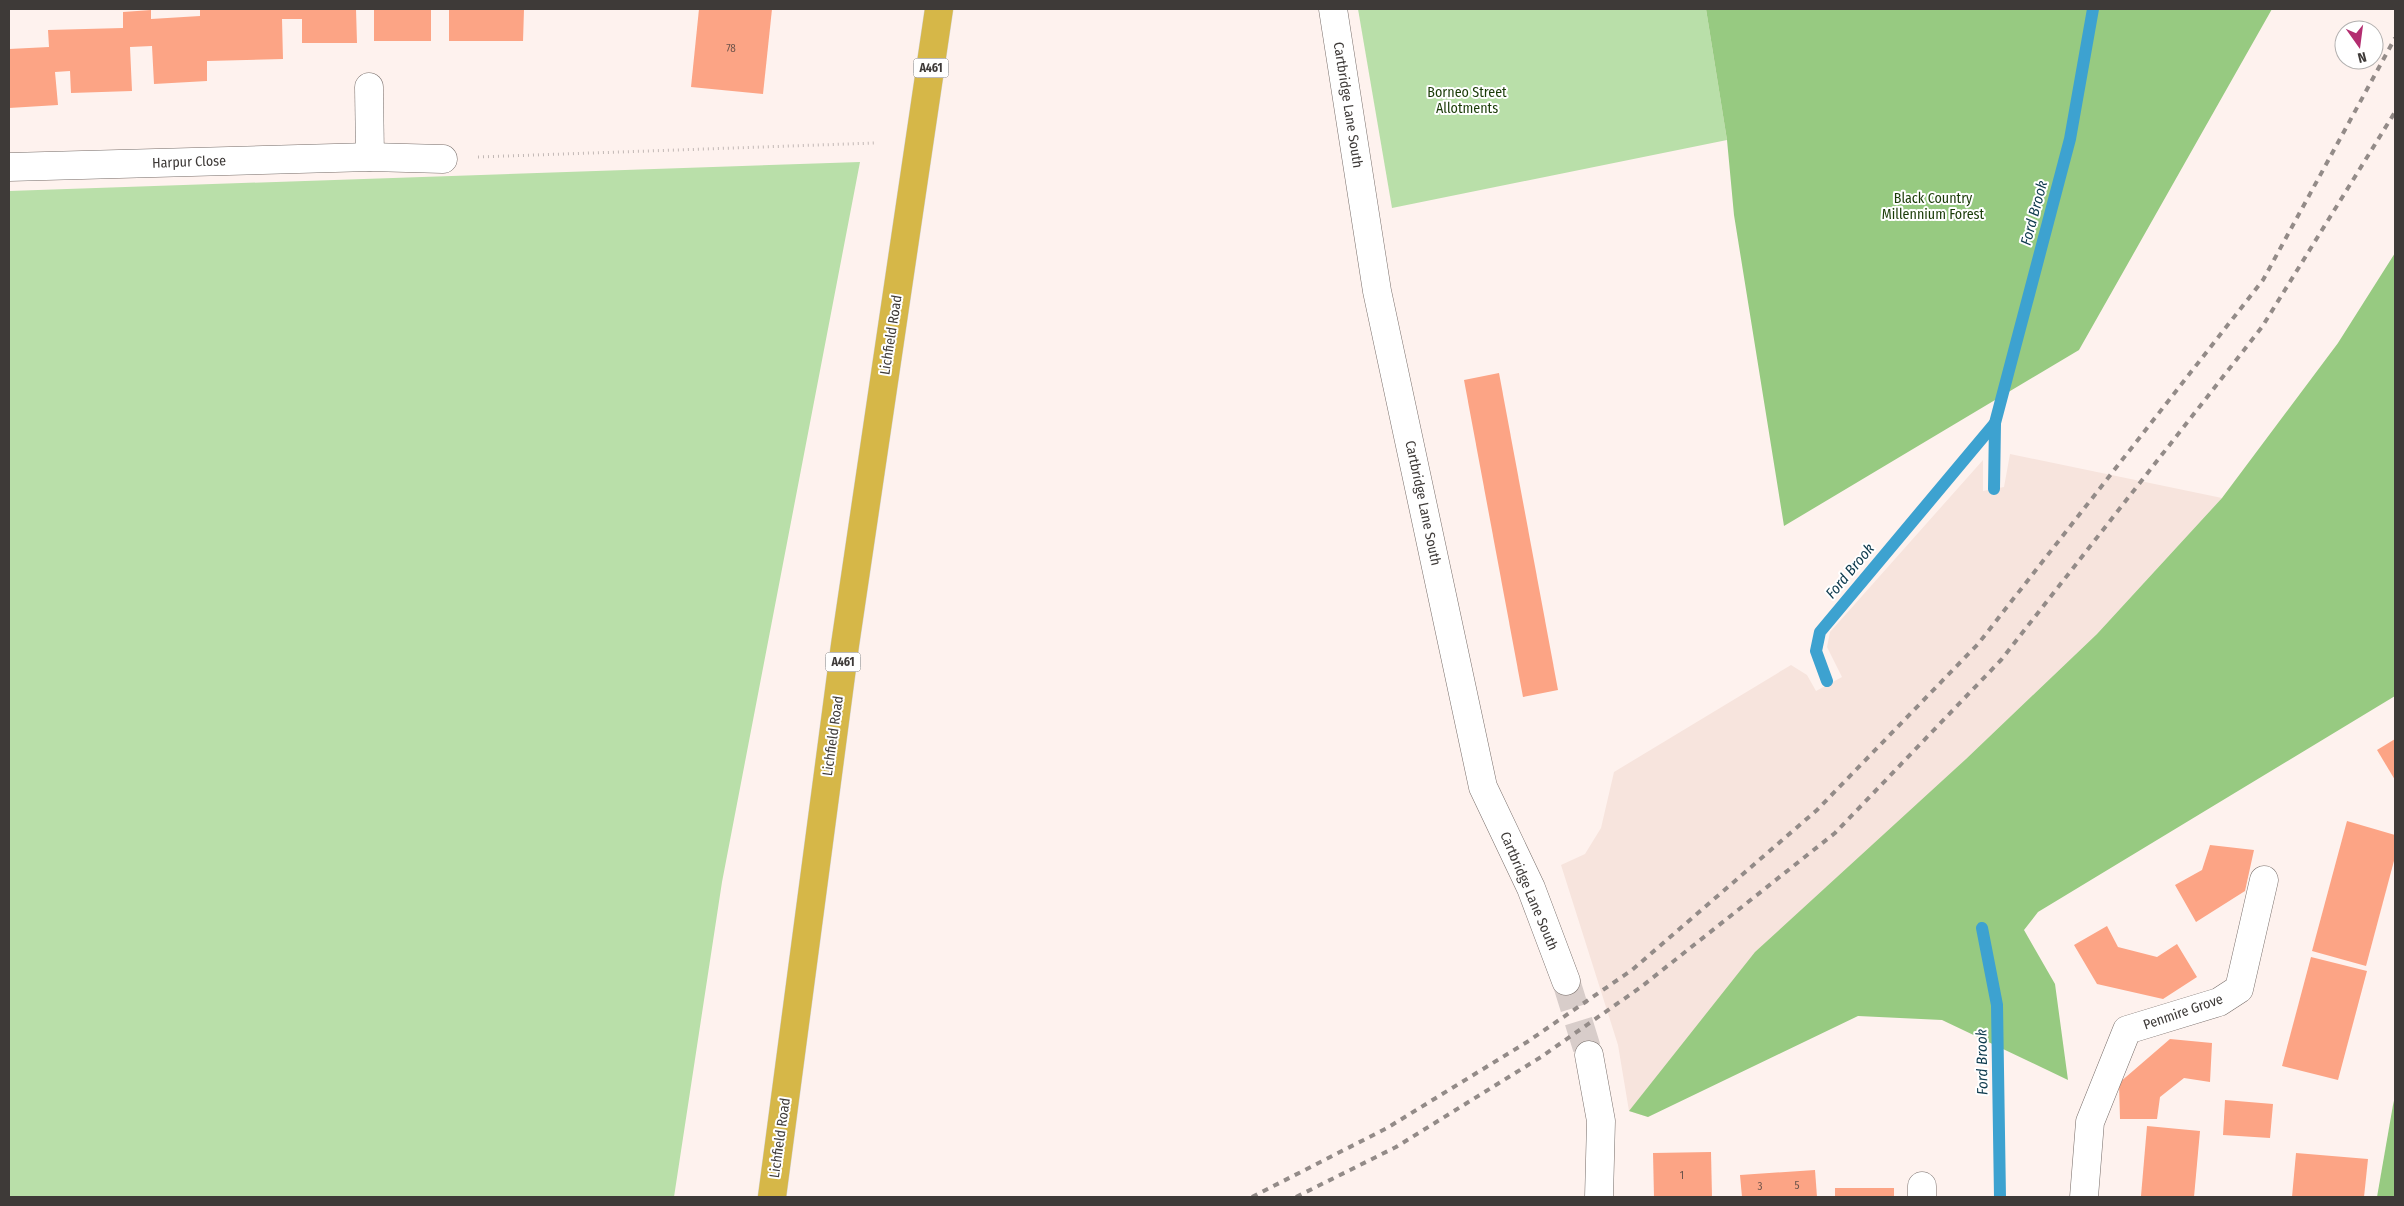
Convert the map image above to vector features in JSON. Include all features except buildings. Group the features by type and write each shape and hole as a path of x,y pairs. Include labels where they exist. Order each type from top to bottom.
{"highway":[{"name":"Lichfield Road","path":"922,128 929,9"},
{"name":"Lichfield Road","path":"772,1197 845,645 939,9"}],"street":[{"name":"Cartbridge Lane South","path":"1333,9 1377,291 1483,787 1531,888 1566,981"},
{"path":"369,87 370,157"},
{"name":"Harpur Close","path":"9,167 370,157 443,159"},
{"name":"Penmire Grove","path":"2084,1197 2090,1122 2127,1030 2219,1002 2239,989 2264,880"},
{"path":"1589,1055 1601,1121 1599,1197"}],"path":[{"path":"443,159 875,143"}],"shaded area":[{"path":"2010,454 2222,498 2097,634 1966,759 1648,1117 1629,1111 1618,1045 1561,865 1585,854 1601,828 1614,772 1791,665 1807,675 1816,691 1842,677 1827,647 1830,632 1983,460 1983,491 2004,487"}],"green space":[{"name":"Borneo Street Allotments","path":"1358,9 1706,9 1727,140 1392,208"},
{"name":"Black Country Millennium Forest","path":"1706,9 2272,9 2079,350 1784,526 1734,215 1727,140"},
{"path":"860,162 722,882 674,1197 9,1197 9,191"},
{"path":"2395,253 2395,696 2038,912 2024,930 2055,984 2068,1080 1942,1020 1858,1016 1648,1117 1629,1111 1755,952 1966,759 2097,634 2222,498 2338,343"},
{"path":"2395,1096 2395,1197 2377,1197 2393,1105"}],"waterway":[{"name":"Ford Brook","path":"1994,489 1995,423 2070,139 2093,9"},
{"name":"Ford Brook","path":"1827,681 1816,651 1820,632 1995,423"},
{"name":"Ford Brook","path":"1982,928 1997,1005 2000,1197"}],"tunnel":[{"path":"1566,981 1589,1055"}],"railway":[{"path":"1252,1197 1387,1128 1527,1042 1632,970 1817,810 1978,644 2263,280 2395,38"},
{"path":"1296,1197 1396,1147 1541,1057 1641,987 1835,833 2001,660 2262,327 2395,112"}]}
